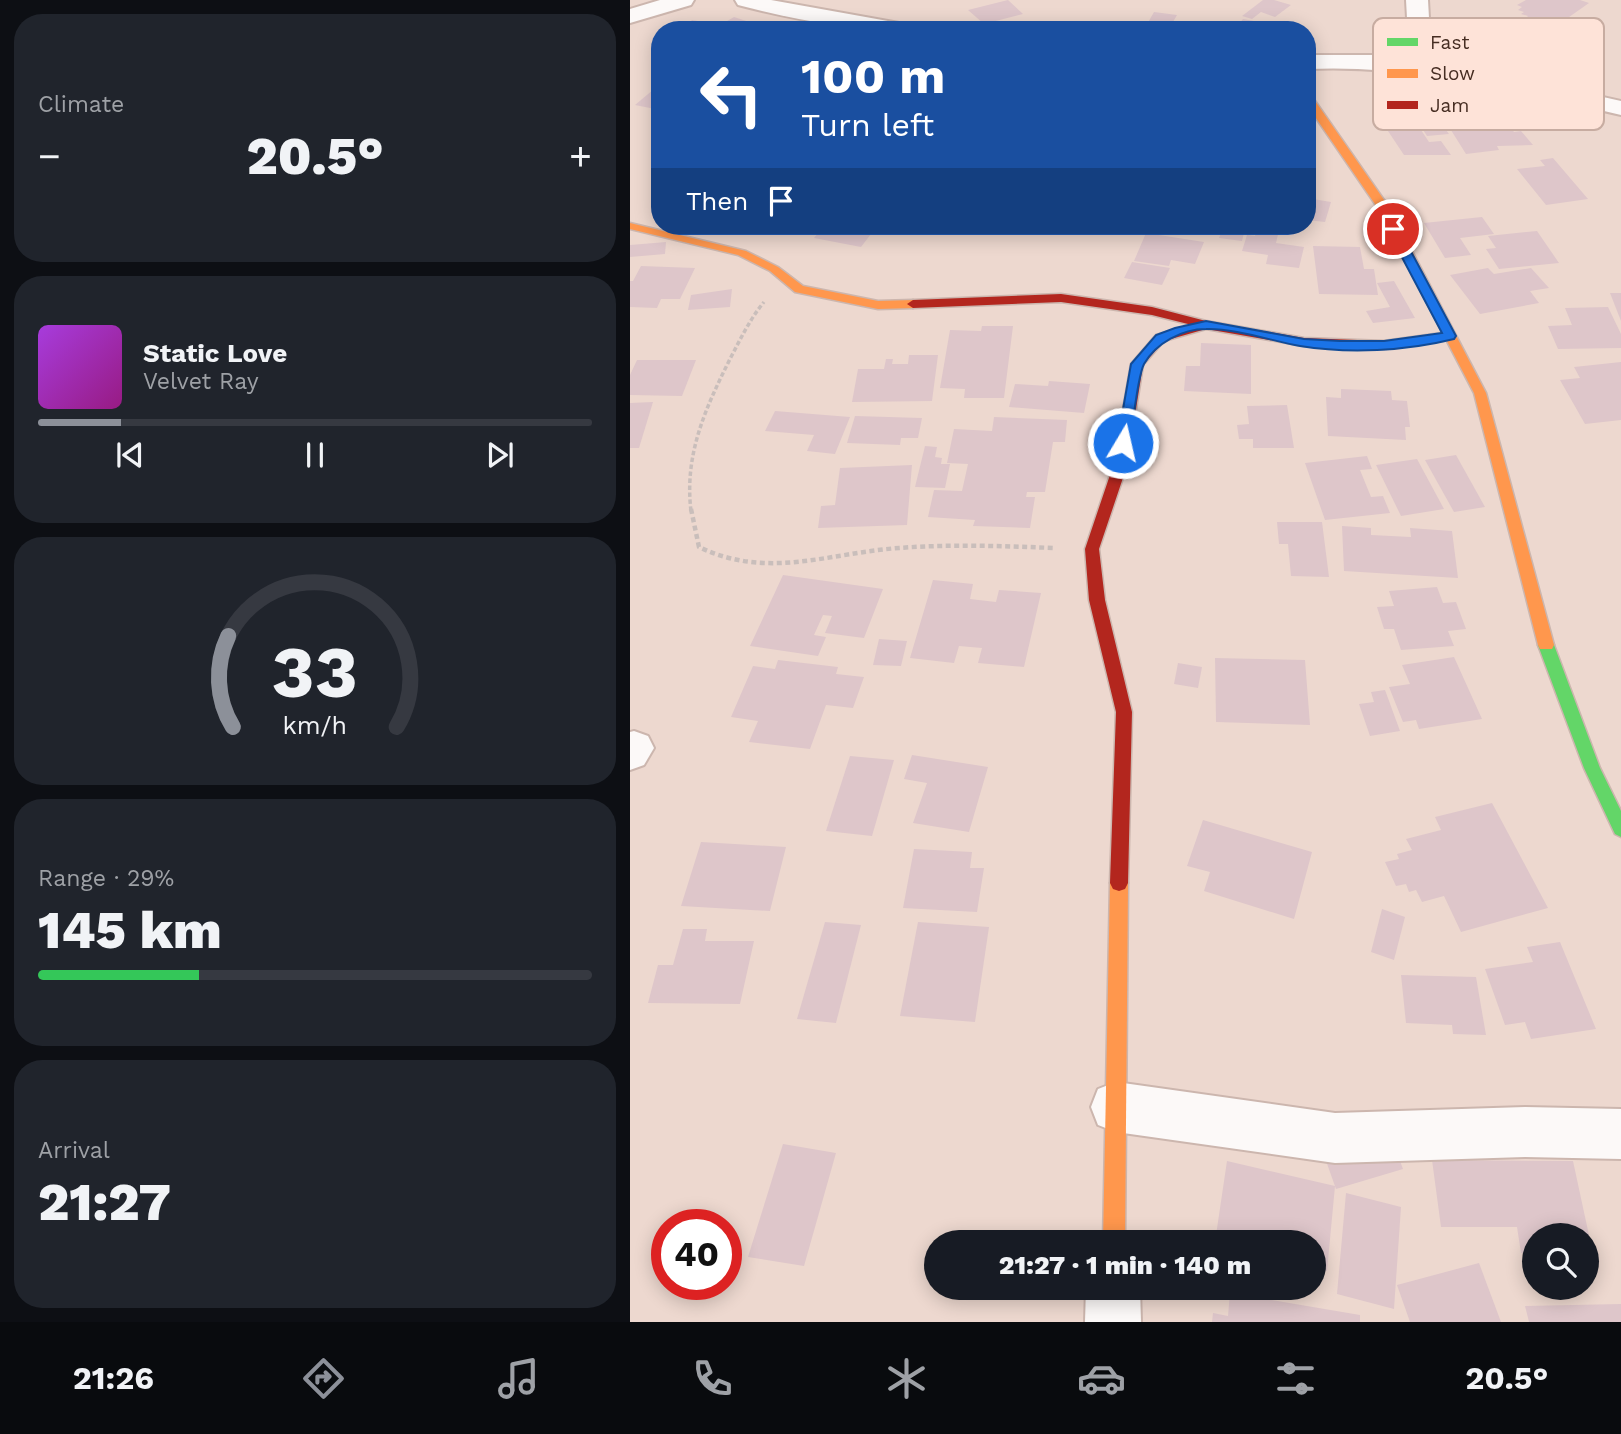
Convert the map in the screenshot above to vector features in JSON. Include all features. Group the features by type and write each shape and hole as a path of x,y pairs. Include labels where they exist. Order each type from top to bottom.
{"street":[{"path":"630,16 682,0"},
{"path":"746,0 783,10 847,21"},
{"path":"1417,0 1418,18"},
{"path":"1316,61 1373,60"},
{"path":"1316,110 1383,207 1480,393 1545,641 1592,768 1621,829"},
{"path":"630,226 651,231"},
{"path":"667,235 742,253 799,289 878,305 1061,298 1152,310 1206,325 1304,342 1384,345 1449,336"},
{"path":"1114,1230 1115,1000 1124,712 1097,600 1092,549 1120,466 1137,364 1160,338 1206,325"},
{"path":"1116,1107 1335,1138 1525,1132 1621,1134"},
{"path":"1113,1300 1113,1322"}],"path":[{"path":"787,279 760,306 705,407 688,467 689,517 699,547 719,559 785,565 903,548 1092,549"}],"building":[{"path":"1008,0 1023,14 996,21 981,21 968,10"},
{"path":"1263,0 1291,5 1275,17 1261,12 1252,19 1242,16"},
{"path":"1526,0 1580,0 1589,3 1568,18 1526,18 1528,16 1521,14 1524,12 1518,10 1522,7 1517,5"},
{"path":"1154,12 1177,15 1174,21 1149,21"},
{"path":"734,17 746,21 727,21"},
{"path":"651,92 651,108 635,105"},
{"path":"1387,130 1421,130 1429,142 1441,141 1451,155 1404,155"},
{"path":"1423,130 1446,130 1449,134 1427,136"},
{"path":"1451,130 1521,131 1533,145 1497,146 1499,150 1466,154"},
{"path":"1553,158 1588,199 1546,205 1517,169 1545,166 1540,160"},
{"path":"1316,200 1331,202 1325,222 1316,221"},
{"path":"1482,217 1494,234 1460,238 1471,255 1445,258 1424,223"},
{"path":"1537,231 1559,263 1499,269 1486,249 1496,248 1488,236"},
{"path":"816,235 870,235 861,247 814,238"},
{"path":"1145,235 1204,242 1195,264 1171,260 1169,266 1134,261"},
{"path":"1220,235 1244,235 1242,241 1219,238"},
{"path":"1247,235 1278,235 1276,243 1304,247 1299,268 1266,264 1268,255 1242,251"},
{"path":"666,242 665,254 630,257 630,245"},
{"path":"1313,246 1360,247 1364,269 1374,269 1378,295 1319,294"},
{"path":"1132,262 1170,268 1162,285 1124,278"},
{"path":"641,266 695,268 680,299 661,299 657,308 630,307 630,281 633,281"},
{"path":"1488,268 1494,274 1531,268 1549,288 1530,291 1539,303 1480,314 1450,275"},
{"path":"1394,281 1415,318 1373,323 1366,311 1390,307 1377,283"},
{"path":"732,289 730,307 688,310 691,295"},
{"path":"1610,293 1621,293 1621,321"},
{"path":"1608,307 1621,334 1621,348 1558,349 1548,326 1572,325 1565,308"},
{"path":"982,326 1013,326 1004,398 964,398 965,389 940,388 950,330 981,331"},
{"path":"1201,343 1251,345 1251,394 1184,391 1186,366 1200,366"},
{"path":"909,355 938,355 932,401 852,402 858,369 884,369 886,359 893,359 892,364 908,364"},
{"path":"637,360 696,360 682,396 630,395 630,375"},
{"path":"1621,362 1621,420 1585,424 1560,380 1580,378 1574,367"},
{"path":"1049,381 1090,384 1084,413 1009,407 1015,384 1048,386"},
{"path":"1341,389 1391,391 1392,400 1407,401 1410,427 1405,427 1406,440 1328,436 1326,397 1341,398"},
{"path":"653,402 639,448 630,448 630,403"},
{"path":"1287,405 1294,448 1253,448 1253,439 1239,439 1237,425 1249,424 1247,406"},
{"path":"775,411 850,417 835,454 807,451 814,435 765,431"},
{"path":"855,416 922,418 918,438 901,438 900,445 847,443"},
{"path":"994,417 1067,420 1065,442 1053,442 1045,492 1027,492 1026,497 1035,497 1030,528 973,526 975,520 928,517 934,490 962,491 968,464 947,463 954,429 992,431"},
{"path":"925,446 937,447 935,457 942,458 941,464 950,464 945,488 915,487"},
{"path":"1456,455 1485,507 1454,512 1425,460"},
{"path":"1367,456 1372,469 1360,470 1371,497 1383,496 1390,513 1325,520 1305,463"},
{"path":"1417,459 1444,509 1401,516 1376,465"},
{"path":"912,465 907,525 818,528 821,506 835,505 840,468"},
{"path":"1277,522 1322,522 1329,577 1291,576 1288,544 1279,544"},
{"path":"1342,526 1371,528 1371,535 1411,537 1410,528 1452,531 1458,578 1344,571"},
{"path":"783,575 883,589 864,638 825,633 832,616 823,615 814,635 826,637 818,656 750,646"},
{"path":"933,580 973,584 970,599 996,602 999,590 1041,593 1024,667 978,663 982,648 959,646 954,663 910,658"},
{"path":"1437,587 1443,603 1456,602 1466,629 1448,631 1454,646 1401,650 1394,629 1384,629 1377,607 1394,606 1389,591"},
{"path":"879,639 907,641 901,666 873,665"},
{"path":"1454,657 1482,719 1419,729 1416,720 1403,722 1389,687 1410,684 1402,665"},
{"path":"1215,658 1305,660 1310,725 1216,722"},
{"path":"778,660 838,667 836,674 864,677 853,708 826,705 810,749 749,742 758,721 731,717 753,666 775,669"},
{"path":"1178,663 1202,667 1198,688 1174,684"},
{"path":"1385,690 1400,731 1370,736 1359,704 1374,702 1371,692"},
{"path":"912,755 988,767 969,832 913,823 927,783 904,779"},
{"path":"850,756 894,760 872,836 826,831"},
{"path":"1492,803 1548,908 1461,932 1444,896 1422,902 1416,890 1409,892 1406,884 1396,886 1385,862 1399,859 1397,854 1412,850 1406,839 1441,830 1435,817"},
{"path":"1203,820 1312,852 1294,919 1204,891 1210,872 1187,866"},
{"path":"701,842 786,847 770,911 681,906"},
{"path":"914,849 972,852 970,868 984,868 977,912 903,908"},
{"path":"1382,909 1405,917 1394,960 1371,952"},
{"path":"825,922 861,925 836,1023 797,1019"},
{"path":"918,922 989,927 975,1022 900,1016"},
{"path":"683,929 707,929 705,941 754,941 740,1004 648,1003 658,965 673,965"},
{"path":"1560,942 1596,1029 1531,1039 1525,1022 1505,1025 1485,969 1533,962 1527,947"},
{"path":"1401,975 1476,977 1486,1035 1453,1034 1452,1025 1406,1023"},
{"path":"1387,1125 1403,1169 1336,1189 1320,1144"},
{"path":"783,1144 836,1153 804,1266 748,1257"},
{"path":"1432,1160 1573,1161 1586,1223 1522,1223 1522,1253 1517,1227 1441,1227"},
{"path":"1227,1161 1335,1186 1327,1271 1326,1230 1217,1230"},
{"path":"1346,1193 1401,1207 1394,1309 1337,1294"},
{"path":"1479,1263 1501,1322 1410,1322 1397,1285"},
{"path":"1229,1300 1271,1300 1360,1315 1360,1322 1212,1322 1213,1313 1228,1316"},
{"path":"1621,1304 1621,1322 1529,1322 1525,1306"}],"traffic: fast":[{"path":"1546,645 1592,768 1621,829"}],"traffic: slow":[{"path":"1316,110 1383,207 1480,393 1546,645"},
{"path":"630,226 651,231"},
{"path":"667,235 742,253 774,269 799,289 878,305 913,304"},
{"path":"1114,1230 1119,883"}],"traffic: jam":[{"path":"913,304 1061,298 1152,311 1206,325 1304,342 1384,345 1449,336"},
{"path":"1119,883 1124,712 1097,600 1092,549 1120,466 1137,364 1160,338 1206,325"}],"route":[{"path":"1123,443 1137,364 1160,338 1179,331 1206,325 1304,342 1340,345 1384,345 1449,336 1393,229"}]}
